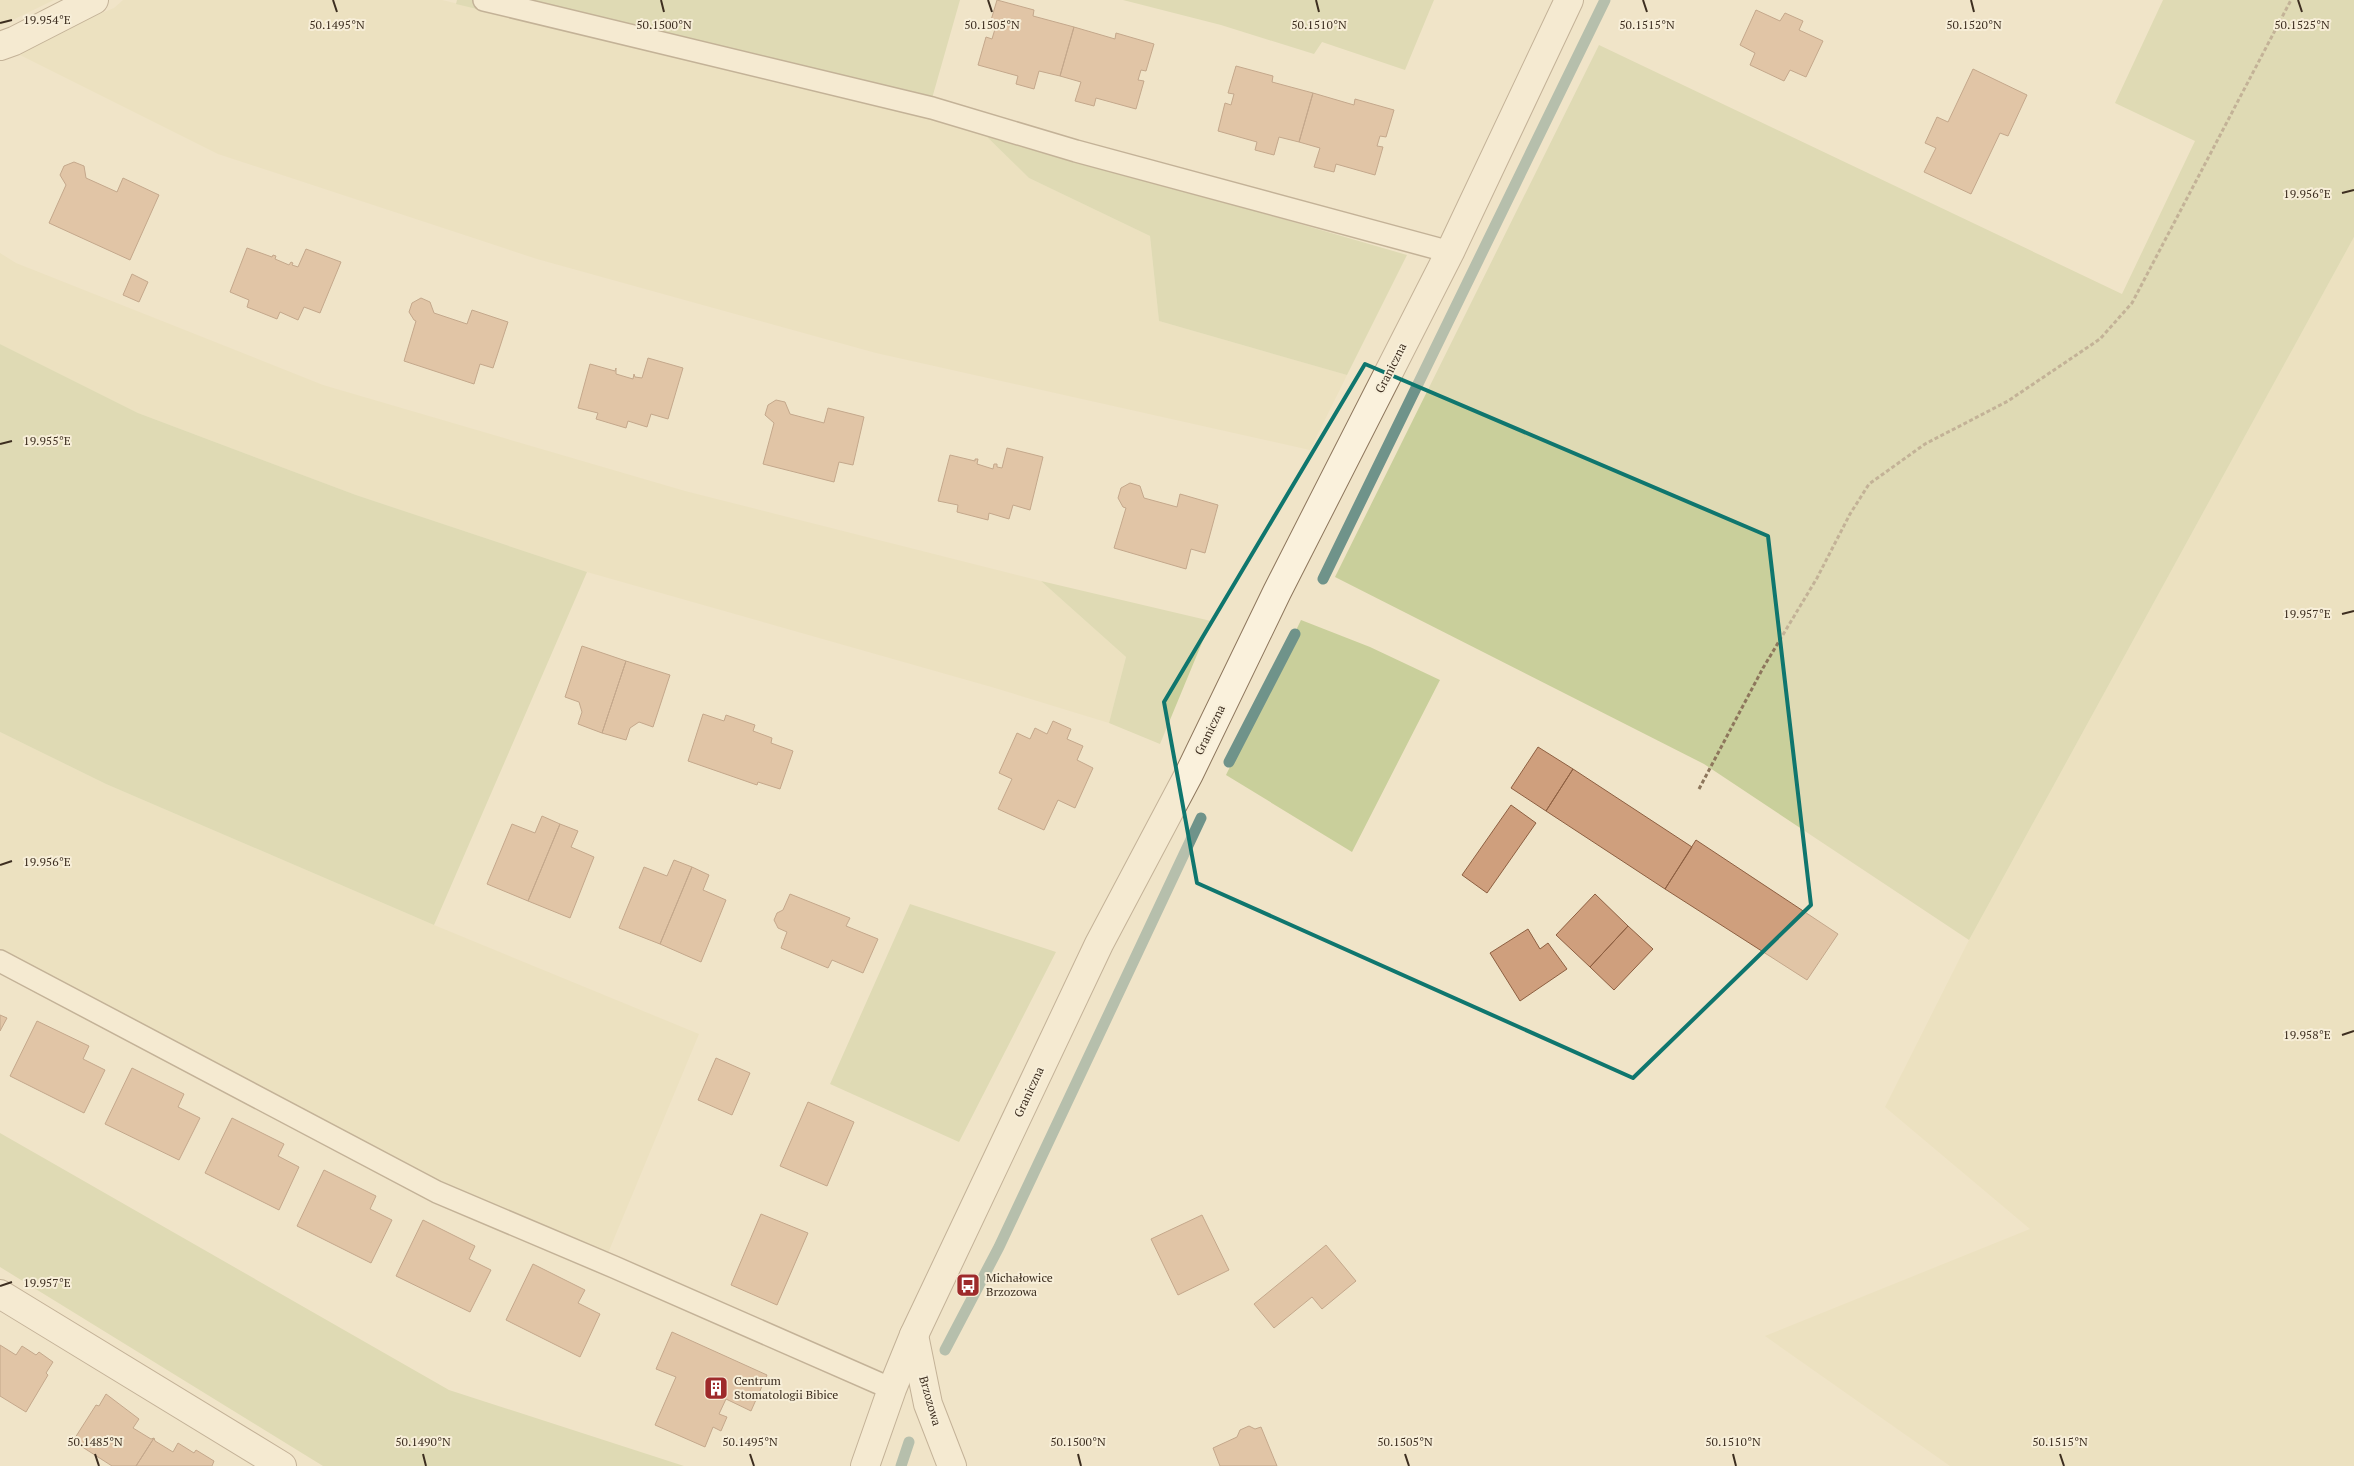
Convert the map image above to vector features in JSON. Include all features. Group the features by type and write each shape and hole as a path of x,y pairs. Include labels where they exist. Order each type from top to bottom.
{"street":[{"path":"0,46 14,41 94,0"},
{"name":"Graniczna","path":"865,1466 892,1389 914,1335 1099,944 1188,774 1286,575 1450,252 1570,0"},
{"path":"0,1294 282,1466"},
{"name":"Brzozowa","path":"914,1335 928,1404 952,1466"}],"lane":[{"path":"484,0 932,108 1076,151 1450,252"},
{"path":"0,961 437,1192 614,1267 892,1389"}],"path":[{"path":"1699,789 1763,668 1818,578 1850,514 1869,484 1925,444 2008,401 2100,339 2132,303 2291,0"}],"highlighted area":[{"path":"1365,364 1768,536 1811,905 1633,1078 1197,883 1164,702"}],"shaded area":[{"path":"0,0 54,0 0,26"},
{"path":"123,0 442,0 927,116 982,132 1029,178 1150,236 1159,321 1347,375 1310,450 876,353 537,259 218,154 10,50 114,8"},
{"path":"2354,237 2354,1466 1950,1466 1765,1336 2030,1229 1885,1107 1969,940"},
{"path":"0,253 16,263 323,385 685,491 1041,581 1126,657 1109,723 995,688 587,572 356,495 138,413 0,344"},
{"path":"0,732 106,784 434,925 699,1034 601,1270 0,950"}],"green space":[{"path":"457,0 960,0 927,116 456,4"},
{"path":"1123,0 1434,0 1405,70 1322,42 1314,54 1221,25"},
{"path":"2163,0 2354,0 2354,237 1969,940 1704,764 1335,577 1599,45 2122,294 2195,141 2115,103"},
{"path":"982,132 1407,255 1347,375 1159,321 1150,236 1029,178"},
{"path":"0,344 138,413 356,495 587,572 434,925 106,784 0,732"},
{"path":"1041,581 1211,621 1160,744 1109,723 1126,657"},
{"path":"1301,620 1370,647 1440,680 1352,852 1226,775"},
{"path":"910,904 1056,952 959,1142 830,1084"},
{"path":"0,1133 449,1390 684,1466 323,1466 0,1267"}],"building":[{"path":"997,0 1034,10 1033,16 1074,27 1060,76 1039,71 1034,89 1016,84 1018,76 978,65 986,37 992,39 995,29 989,27"},
{"path":"1756,10 1780,21 1785,13 1803,21 1799,30 1823,41 1806,77 1790,70 1784,81 1750,65 1755,53 1740,45"},
{"path":"1074,27 1115,39 1116,33 1154,44 1146,71 1141,70 1138,80 1144,81 1136,109 1096,98 1094,106 1075,101 1081,82 1060,76"},
{"path":"1236,66 1273,76 1272,82 1313,93 1299,142 1279,137 1274,155 1255,150 1257,142 1218,131 1225,103 1231,105 1234,94 1228,93"},
{"path":"1973,69 2027,95 2008,136 2000,133 1971,194 1924,172 1936,148 1925,143 1937,117 1948,122"},
{"path":"1313,93 1354,105 1355,99 1394,110 1386,137 1380,136 1377,146 1383,147 1375,175 1336,164 1334,172 1314,167 1320,148 1299,142"},
{"path":"74,162 84,166 86,178 117,192 123,178 159,195 130,260 49,223 66,185 60,175 64,166"},
{"path":"247,248 272,257 273,255 276,256 275,259 289,265 291,262 293,263 292,265 298,267 306,249 341,262 320,313 304,307 298,320 280,312 277,319 247,307 249,300 230,292"},
{"path":"132,274 148,282 139,302 123,295"},
{"path":"421,298 430,302 434,313 467,324 472,310 508,322 493,368 480,364 474,384 404,361 416,321 409,312 412,303"},
{"path":"648,358 683,368 668,419 651,414 647,427 628,421 626,428 596,419 598,413 578,408 590,364 615,371 616,368 616,374 633,379 634,374 635,377 642,378"},
{"path":"776,400 785,402 790,414 824,423 828,408 864,417 853,465 839,462 834,482 763,464 774,423 765,415 768,405"},
{"path":"1007,448 1043,457 1030,510 1013,505 1009,519 989,513 988,520 957,512 958,505 938,501 950,455 975,461 975,459 978,459 977,464 993,469 994,464 1002,468"},
{"path":"1130,483 1140,486 1144,498 1177,507 1180,494 1218,505 1205,553 1191,549 1186,569 1114,548 1126,508 1123,507 1118,498 1121,488"},
{"path":"582,646 626,661 602,733 578,724 582,712 579,702 565,697"},
{"path":"626,661 670,675 653,727 639,722 630,728 626,740 602,733"},
{"path":"703,714 724,721 726,715 755,725 753,731 772,738 771,743 793,751 780,789 758,782 757,785 688,761"},
{"path":"1053,721 1071,729 1067,739 1083,746 1077,760 1093,768 1075,808 1058,800 1044,830 998,809 1012,779 999,773 1017,733 1030,739 1035,728 1047,734"},
{"path":"1538,747 1573,769 1546,811 1511,788"},
{"path":"1573,769 1692,847 1665,889 1546,811"},
{"path":"1511,805 1536,823 1487,893 1462,875"},
{"path":"542,816 560,824 528,901 487,884 512,824 535,833"},
{"path":"560,824 578,831 571,847 594,857 570,918 528,901"},
{"path":"1696,840 1838,934 1807,980 1665,889"},
{"path":"674,860 692,867 660,944 619,928 644,867 667,876"},
{"path":"692,867 709,875 703,890 726,900 701,962 660,944"},
{"path":"790,894 850,918 846,926 878,939 863,973 832,960 828,968 781,948 787,932 778,928 774,920 777,913 783,910"},
{"path":"1595,894 1628,926 1590,967 1556,935"},
{"path":"1628,926 1653,949 1614,990 1590,967"},
{"path":"1528,929 1540,949 1548,943 1567,969 1520,1001 1490,953"},
{"path":"0,1015 7,1018 0,1031"},
{"path":"37,1021 89,1046 83,1059 105,1070 84,1113 10,1076"},
{"path":"716,1058 750,1073 732,1115 698,1100"},
{"path":"132,1068 184,1094 178,1107 200,1118 179,1160 105,1124"},
{"path":"808,1102 854,1122 827,1186 780,1166"},
{"path":"232,1118 284,1144 278,1156 299,1167 279,1210 205,1173"},
{"path":"324,1170 376,1196 370,1209 392,1220 371,1263 297,1226"},
{"path":"761,1214 808,1233 777,1305 731,1285"},
{"path":"1202,1215 1229,1270 1178,1295 1151,1239"},
{"path":"423,1220 475,1246 469,1259 491,1270 470,1312 396,1276"},
{"path":"1326,1245 1356,1281 1322,1309 1312,1297 1274,1328 1254,1304"},
{"path":"533,1264 585,1290 578,1303 600,1314 580,1357 506,1320"},
{"name":"Centrum Stomatologii Bibice","path":"672,1332 767,1375 751,1411 726,1399 719,1414 727,1417 721,1431 713,1427 705,1447 655,1425 676,1377 656,1369"},
{"path":"0,1345 16,1355 22,1346 36,1355 39,1352 53,1362 46,1373 48,1375 26,1412 0,1396"},
{"path":"106,1394 139,1419 133,1428 151,1439 154,1438 136,1466 112,1466 73,1441 96,1405 99,1406"},
{"path":"1249,1426 1255,1429 1261,1427 1277,1466 1220,1466 1213,1448 1237,1437 1240,1430"},
{"path":"154,1438 155,1441 173,1452 178,1443 194,1453 196,1450 214,1461 212,1466 136,1466"}],"waterway":[{"path":"1323,579 1605,0"},
{"path":"1229,762 1295,634"},
{"path":"945,1350 999,1247 1201,818"},
{"path":"901,1466 909,1442"}],"place":[{"name":"Michałowice Brzozowa","path":"968,1285"},
{"name":"Centrum Stomatologii Bibice","path":"716,1388"}]}
